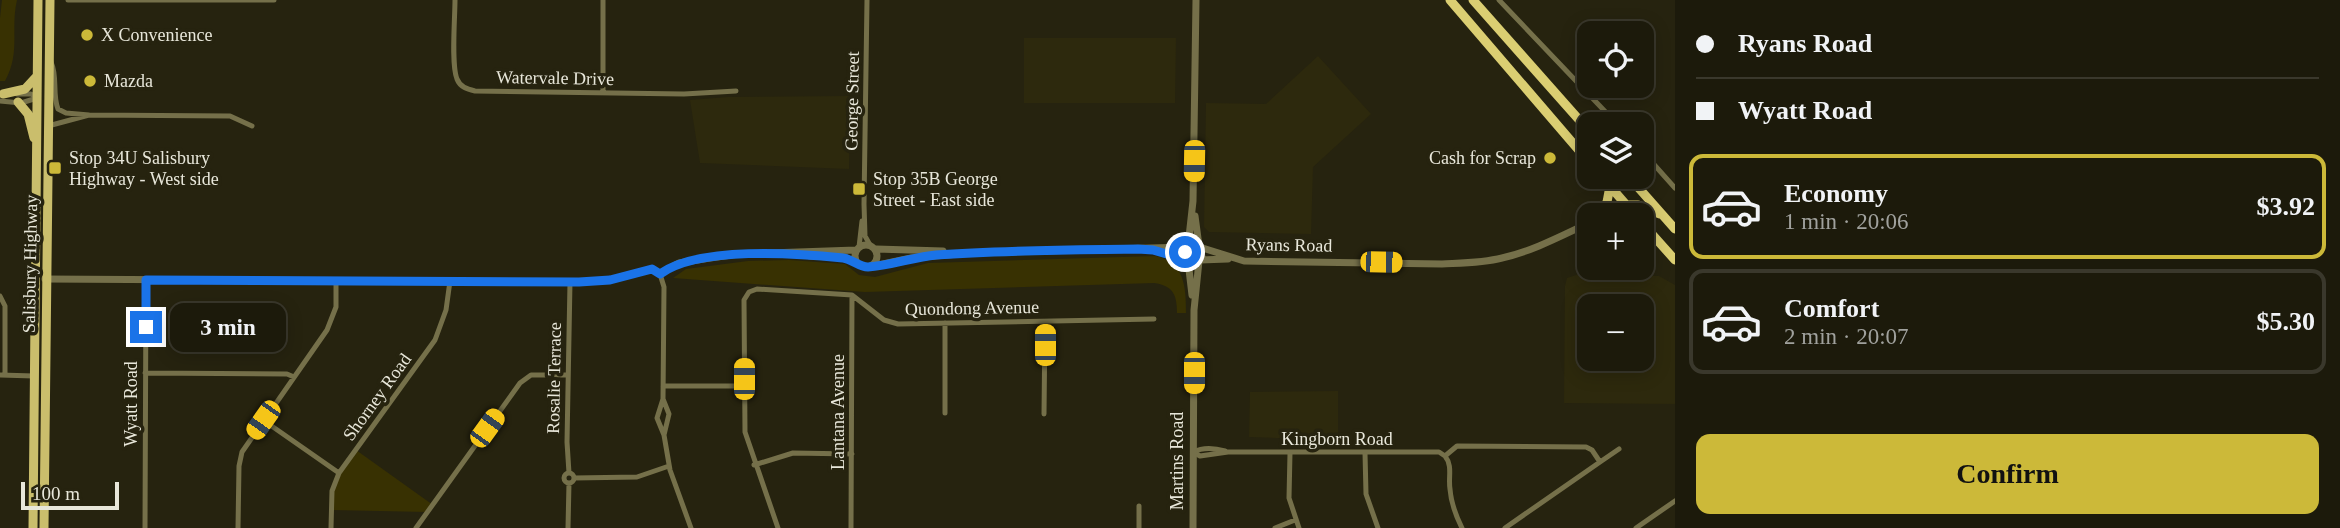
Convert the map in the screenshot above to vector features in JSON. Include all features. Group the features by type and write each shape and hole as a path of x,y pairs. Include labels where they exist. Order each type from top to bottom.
{"highway":[{"path":"1450,0 1577,148"},
{"path":"1474,1 1577,117"},
{"path":"1612,189 1623,203"},
{"path":"1639,189 1675,229"},
{"path":"1654,212 1662,215"},
{"path":"1654,240 1675,260"}],"main road":[{"name":"Salisbury Highway","path":"33,528 38,0"},
{"name":"Salisbury Highway","path":"44,528 50,0"},
{"path":"48,113 37,98 42,91 43,52 49,33"},
{"path":"1,97 25,89 37,76"},
{"path":"18,102 28,114 36,147"},
{"path":"35,279 45,279"},
{"path":"34,376 45,375"}],"street":[{"path":"68,0 274,0"},
{"name":"Watervale Drive","path":"455,0 455,71 459,83 467,89 684,94 736,90"},
{"path":"603,0 603,93"},
{"name":"George Street","path":"867,0 863,204 865,236 873,247"},
{"path":"1187,260 1185,252 1188,247 1193,201 1196,0"},
{"path":"1499,0 1606,112"},
{"path":"49,58 55,74 55,102 58,109 66,113 230,116 252,126"},
{"path":"31,94 37,98 18,102 1,97 31,94"},
{"path":"48,126 89,115"},
{"path":"1654,164 1675,188"},
{"path":"1153,250 1194,263 1199,261 1203,255 1193,201"},
{"name":"George Street","path":"858,248 863,204"},
{"name":"Ryans Road","path":"1200,247 1244,261 1470,263 1514,254 1577,228"},
{"path":"869,267 877,260 873,247"},
{"path":"774,254 873,247 971,253"},
{"path":"660,274 679,263 739,254 847,258 869,267 911,258 971,253 1200,247"},
{"path":"858,248 855,257 858,264"},
{"name":"Ryans Road","path":"1199,261 1233,258"},
{"name":"Martins Road","path":"1187,260 1194,310"},
{"name":"Martins Road","path":"1193,528 1194,310 1199,261"},
{"path":"45,279 570,282 610,280 652,269 660,274 664,287 663,400 657,418 669,466 691,528"},
{"name":"Wyatt Road","path":"145,528 146,280"},
{"path":"238,528 240,459 248,442 327,330 336,307 336,281"},
{"name":"Shorney Road","path":"331,528 332,491 339,473 435,340 446,310 450,281"},
{"name":"Rosalie Terrace","path":"570,282 568,375 571,476"},
{"path":"778,528 754,465 745,432 744,300 750,292 757,289 852,295"},
{"name":"Quondong Avenue","path":"852,295 890,323 1154,319"},
{"name":"Lantana Avenue","path":"851,528 852,295"},
{"path":"0,296 5,306 3,375 34,376"},
{"path":"1044,414 1045,322"},
{"path":"945,323 945,413"},
{"path":"145,373 286,374 294,377"},
{"path":"416,528 520,383 531,375 568,375"},
{"path":"663,386 744,386"},
{"path":"663,400 669,414 663,435"},
{"path":"263,420 339,473"},
{"path":"1462,528 1452,503 1450,468 1445,456 1457,446 1586,447 1592,450 1600,462"},
{"path":"1506,528 1619,449"},
{"name":"Kingborn Road","path":"1193,452 1200,456 1228,452 1439,452 1445,456"},
{"path":"754,465 793,453 852,454"},
{"path":"1290,453 1289,498 1299,528"},
{"path":"1365,453 1366,494 1378,528"},
{"path":"568,528 571,476 637,477 669,466"},
{"path":"1636,528 1675,501"},
{"path":"1139,506 1139,528"},
{"path":"1275,528 1295,520"}],"shaded area":[{"path":"2,0 17,0 13,60 5,81 0,81"},
{"path":"1024,38 1176,38 1175,103 1024,103"},
{"path":"1318,56 1371,114 1313,167 1311,234 1209,232 1204,227 1206,103 1266,104"},
{"path":"850,96 849,169 700,163 690,100"},
{"path":"1155,256 1172,264 1182,277 1186,313 1177,313 1175,296 1170,289 1154,283 865,292 673,278 686,269 748,261 789,260 845,264 859,275 875,277 928,263"},
{"path":"1576,275 1577,280 1654,280 1654,276 1659,276 1675,285 1675,404 1564,403 1567,278"},
{"path":"1338,391 1338,440 1249,437 1250,392"},
{"path":"356,450 433,505 428,512 331,510 338,478"}],"place":[{"name":"X Convenience","path":"87,35"},
{"name":"Mazda","path":"90,81"},
{"name":"Cash for Scrap","path":"1550,158"},
{"name":"Stop 34U Salisbury Highway - West side","path":"55,168"},
{"name":"Stop 35B George Street - East side","path":"859,189"}],"route":[{"path":"146,327 146,280 579,282 610,280 652,269 660,274 679,263 739,254 847,258 865,267 911,258 971,253 1138,249 1153,250 1187,260 1185,252"}]}
